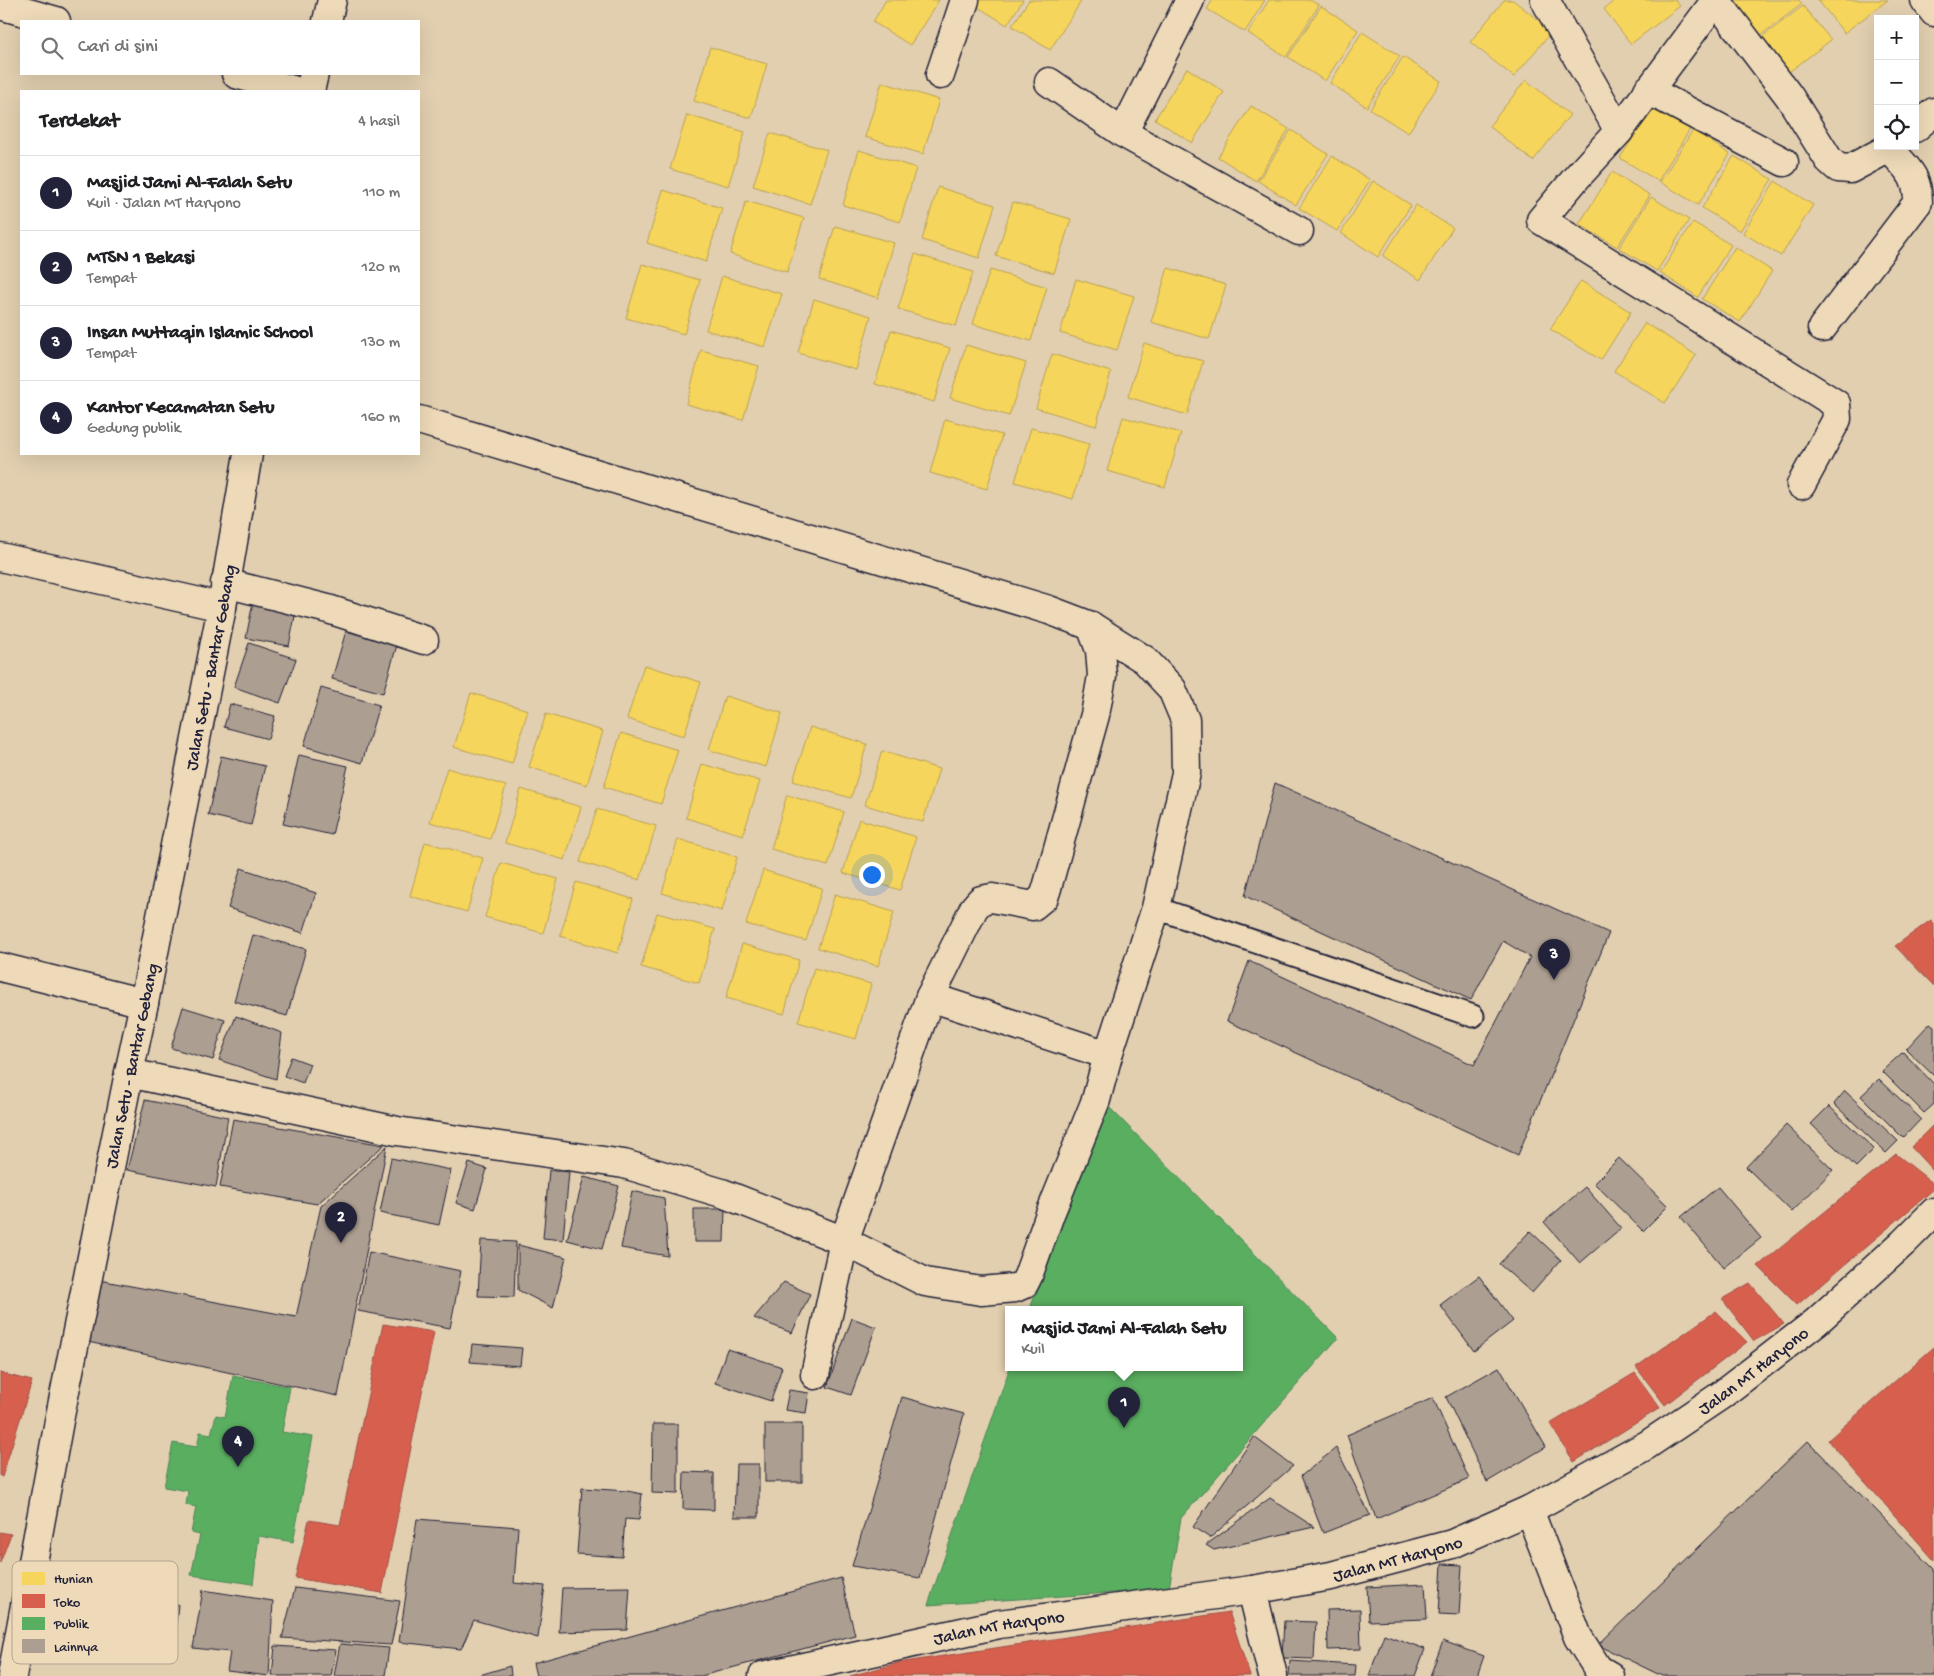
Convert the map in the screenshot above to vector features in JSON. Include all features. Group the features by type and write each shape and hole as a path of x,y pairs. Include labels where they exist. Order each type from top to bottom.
{"street":[{"path":"327,20 332,0"},
{"path":"940,75 965,0"},
{"path":"1124,134 1190,0"},
{"path":"1545,0 1619,131"},
{"path":"1801,485 1838,418 1836,404 1541,220 1576,177 1619,131 1716,0 1789,96 1829,160 1838,168 1850,169 1886,150"},
{"path":"1925,0 1934,12"},
{"path":"2,12 50,20"},
{"path":"240,75 292,90"},
{"path":"310,90 314,75"},
{"path":"1049,82 1124,134 1299,231"},
{"path":"1648,90 1784,162"},
{"path":"1919,125 1934,112"},
{"path":"1822,328 1918,202 1918,189 1914,177 1894,150"},
{"path":"129,1073 397,1131 624,1164 722,1193 844,1241 925,1282 981,1291 1015,1288 1024,1284 1096,1100 1108,1055 1156,908 1186,774 1185,720 1172,689 1145,660 1091,626 1049,610 420,420"},
{"name":"Jalan Setu - Bantar Gebang","path":"33,1561 59,1421 144,1003 223,595 248,455"},
{"path":"0,557 223,595 328,609 424,640"},
{"path":"815,1375 844,1241 930,997 974,908 981,900 992,898 1034,906 1044,897 1097,705 1102,676 1100,650 1091,626"},
{"path":"0,967 144,1003"},
{"path":"930,997 1108,1055"},
{"name":"Jalan MT Haryono","path":"763,1676 1000,1624 1252,1590 1331,1576 1452,1544 1529,1510 1647,1444 1720,1396 1816,1322 1903,1243 1934,1212"},
{"path":"1529,1510 1578,1637 1598,1669 1610,1676"},
{"path":"1252,1590 1272,1676"}],"lane":[{"path":"1156,908 1473,1016"}],"building: Hunian":[{"path":"886,0 939,0 910,45 873,22"},
{"path":"971,0 1023,0 1007,25 970,2"},
{"path":"1029,0 1082,0 1050,50 1012,26"},
{"path":"1213,0 1265,0 1245,32 1207,9"},
{"path":"1269,0 1310,0 1319,5 1286,57 1248,33"},
{"path":"1504,0 1513,0 1552,31 1514,77 1470,42"},
{"path":"1615,0 1675,0 1680,6 1631,44 1604,9"},
{"path":"1734,0 1799,0 1802,4 1753,41 1726,6"},
{"path":"1818,0 1888,0 1844,33"},
{"path":"1321,6 1358,30 1325,81 1288,57"},
{"path":"1803,6 1831,40 1781,78 1755,42"},
{"path":"1362,32 1400,56 1367,107 1330,83"},
{"path":"710,47 767,64 751,118 694,101"},
{"path":"1403,57 1441,81 1408,133 1370,109"},
{"path":"1187,68 1224,92 1192,143 1155,119"},
{"path":"1526,80 1570,115 1533,161 1489,126"},
{"path":"882,82 939,100 923,154 865,137"},
{"path":"1251,106 1289,129 1256,181 1218,157"},
{"path":"1653,106 1690,129 1658,181 1620,158"},
{"path":"687,115 745,132 728,186 670,169"},
{"path":"1291,130 1328,154 1296,205 1258,181"},
{"path":"1693,130 1730,154 1698,205 1660,182"},
{"path":"770,133 827,150 810,204 753,186"},
{"path":"859,150 916,168 900,222 843,205"},
{"path":"1332,156 1370,180 1337,231 1299,208"},
{"path":"1734,156 1772,179 1740,231 1702,208"},
{"path":"1612,172 1650,195 1617,247 1579,224"},
{"path":"1373,181 1411,205 1378,257 1341,233"},
{"path":"1775,181 1813,205 1781,256 1743,233"},
{"path":"938,187 995,205 979,258 922,240"},
{"path":"663,190 722,208 706,262 647,243"},
{"path":"1651,197 1689,220 1657,271 1619,248"},
{"path":"746,201 804,218 787,272 730,254"},
{"path":"1013,202 1071,219 1054,273 996,256"},
{"path":"1416,205 1453,228 1420,280 1383,256"},
{"path":"1693,222 1731,245 1698,297 1660,273"},
{"path":"835,226 894,243 878,298 819,279"},
{"path":"1735,247 1772,271 1740,322 1702,299"},
{"path":"915,254 973,272 956,326 898,309"},
{"path":"642,264 700,280 684,334 626,318"},
{"path":"1168,268 1226,285 1209,339 1151,322"},
{"path":"990,270 1047,287 1031,341 973,324"},
{"path":"722,276 782,294 765,347 706,330"},
{"path":"1076,279 1134,296 1117,350 1060,333"},
{"path":"1581,281 1631,312 1601,360 1550,329"},
{"path":"814,299 871,316 856,370 798,353"},
{"path":"1645,323 1696,355 1665,403 1614,371"},
{"path":"891,330 950,348 934,402 875,384"},
{"path":"1144,343 1203,361 1187,415 1128,397"},
{"path":"966,345 1026,363 1009,416 950,398"},
{"path":"701,350 759,366 743,420 686,404"},
{"path":"1052,354 1111,372 1096,426 1036,408"},
{"path":"1123,417 1181,433 1165,487 1107,471"},
{"path":"945,419 1002,435 987,489 930,473"},
{"path":"1031,428 1089,444 1073,499 1015,482"},
{"path":"644,665 701,682 684,736 627,719"},
{"path":"471,693 528,710 512,764 454,747"},
{"path":"725,696 782,713 766,767 709,750"},
{"path":"546,714 603,731 587,785 529,767"},
{"path":"810,727 867,744 851,798 793,781"},
{"path":"621,733 678,750 661,804 604,787"},
{"path":"882,751 939,769 923,822 865,805"},
{"path":"702,764 760,781 743,835 686,818"},
{"path":"447,768 506,786 490,839 430,822"},
{"path":"521,789 581,807 565,860 505,843"},
{"path":"787,795 844,812 828,866 771,849"},
{"path":"597,809 656,826 640,880 580,862"},
{"path":"859,819 916,837 900,890 843,873"},
{"path":"678,839 737,857 722,911 662,893"},
{"path":"425,842 483,858 467,912 410,896"},
{"path":"501,863 558,879 543,933 485,917"},
{"path":"763,870 822,888 806,941 746,924"},
{"path":"576,882 633,899 618,953 560,936"},
{"path":"835,894 894,912 878,966 818,948"},
{"path":"657,913 715,929 699,983 641,967"},
{"path":"742,944 799,960 784,1014 726,998"},
{"path":"814,968 871,984 856,1039 798,1022"}],"building: Toko":[{"path":"1931,920 1934,923 1934,986 1895,946"},
{"path":"1934,1124 1934,1172 1911,1147"},
{"path":"1896,1154 1934,1184 1934,1189 1797,1305 1758,1266"},
{"path":"1750,1283 1784,1324 1754,1341 1722,1299"},
{"path":"1716,1311 1747,1342 1665,1405 1636,1367"},
{"path":"383,1324 434,1332 382,1593 295,1578 309,1520 340,1525"},
{"path":"1934,1347 1934,1560 1828,1440"},
{"path":"0,1373 32,1381 2,1477 0,1476"},
{"path":"1635,1373 1660,1408 1574,1462 1550,1424"},
{"path":"0,1532 11,1534 0,1563"},
{"path":"1229,1612 1250,1676 850,1676 898,1663"}],"building: Publik":[{"path":"1102,1100 1338,1338 1181,1518 1169,1589 928,1605 1009,1371 1243,1371 1243,1306 1031,1306"},
{"path":"233,1376 290,1387 282,1432 313,1437 293,1542 259,1536 253,1584 191,1575 200,1535 191,1533 196,1507 186,1505 188,1491 164,1487 173,1443 197,1447 200,1432 211,1434 216,1415 225,1417"}],"building: Lainnya":[{"path":"254,597 297,606 289,646 246,638"},
{"path":"346,631 397,645 383,693 332,679"},
{"path":"249,643 296,659 280,703 234,687"},
{"path":"321,688 379,705 362,763 304,746"},
{"path":"230,704 275,716 268,739 224,727"},
{"path":"299,755 348,766 332,835 283,824"},
{"path":"221,756 265,766 251,825 208,815"},
{"path":"1275,783 1609,933 1518,1155 1227,1021 1249,961 1474,1065 1530,957 1503,941 1471,1000 1245,896"},
{"path":"241,868 316,893 303,933 228,908"},
{"path":"253,935 306,949 287,1016 234,1001"},
{"path":"183,1007 225,1020 213,1060 171,1048"},
{"path":"236,1016 282,1033 276,1079 219,1060"},
{"path":"1930,1023 1934,1026 1934,1076 1906,1049"},
{"path":"1903,1052 1934,1084 1934,1104 1924,1113 1882,1071"},
{"path":"291,1057 310,1064 303,1083 284,1076"},
{"path":"1879,1079 1921,1119 1903,1138 1861,1096"},
{"path":"1845,1091 1898,1141 1886,1153 1834,1104"},
{"path":"145,1100 228,1117 216,1187 127,1170"},
{"path":"1829,1106 1874,1149 1856,1167 1811,1124"},
{"path":"233,1119 384,1145 317,1204 220,1187"},
{"path":"1786,1125 1833,1170 1792,1212 1746,1167"},
{"path":"387,1146 338,1396 88,1342 99,1280 296,1317 321,1206"},
{"path":"391,1158 451,1170 439,1225 380,1213"},
{"path":"1619,1158 1668,1206 1643,1231 1594,1183"},
{"path":"469,1163 487,1169 475,1209 456,1203"},
{"path":"549,1170 569,1172 563,1240 543,1238"},
{"path":"584,1177 619,1186 602,1249 567,1240"},
{"path":"1585,1187 1621,1228 1580,1263 1544,1222"},
{"path":"1718,1187 1761,1238 1724,1268 1681,1217"},
{"path":"632,1191 664,1198 668,1256 621,1248"},
{"path":"694,1209 725,1209 724,1242 694,1242"},
{"path":"1530,1231 1561,1260 1532,1293 1499,1264"},
{"path":"481,1240 516,1242 514,1297 478,1296"},
{"path":"518,1245 566,1257 553,1308 518,1290"},
{"path":"369,1252 461,1271 450,1328 358,1311"},
{"path":"1479,1276 1513,1321 1474,1351 1440,1305"},
{"path":"784,1282 810,1294 792,1333 754,1318"},
{"path":"852,1318 876,1327 851,1395 827,1387"},
{"path":"472,1344 522,1348 520,1366 470,1362"},
{"path":"727,1349 782,1367 771,1401 715,1383"},
{"path":"1499,1367 1546,1447 1487,1482 1446,1397"},
{"path":"789,1390 809,1393 806,1413 785,1410"},
{"path":"902,1397 964,1414 920,1578 852,1566"},
{"path":"1433,1398 1469,1479 1376,1519 1347,1435"},
{"path":"653,1424 678,1424 678,1494 652,1493"},
{"path":"765,1424 802,1424 802,1482 765,1482"},
{"path":"1254,1437 1293,1466 1210,1538 1193,1527"},
{"path":"1808,1441 1934,1569 1934,1676 1662,1676 1598,1645"},
{"path":"1336,1448 1370,1515 1323,1533 1301,1476"},
{"path":"736,1464 759,1464 759,1517 734,1517"},
{"path":"684,1472 714,1473 714,1510 683,1509"},
{"path":"582,1488 642,1494 639,1520 625,1519 622,1557 577,1554"},
{"path":"1270,1498 1314,1527 1214,1550 1206,1545"},
{"path":"417,1519 518,1527 514,1583 545,1586 538,1638 474,1620 461,1649 399,1642"},
{"path":"1442,1564 1462,1565 1459,1615 1439,1614"},
{"path":"841,1578 855,1635 701,1676 536,1676 533,1663"},
{"path":"1425,1584 1427,1619 1369,1621 1367,1587"},
{"path":"630,1587 627,1630 559,1632 562,1588"},
{"path":"295,1588 400,1601 391,1645 282,1638"},
{"path":"203,1590 273,1601 269,1676 227,1671 230,1652 193,1648"},
{"path":"1360,1609 1361,1649 1328,1650 1327,1610"},
{"path":"1284,1621 1316,1622 1314,1659 1282,1658"},
{"path":"1384,1634 1425,1649 1415,1676 1369,1676"},
{"path":"1443,1641 1484,1656 1477,1676 1430,1676"},
{"path":"340,1644 389,1648 385,1676 334,1676"},
{"path":"275,1646 336,1650 331,1676 272,1676"},
{"path":"1290,1661 1356,1665 1355,1676 1289,1676"},
{"path":"510,1666 511,1676 476,1676"}],"place":[{"name":"Insan Muttaqin Islamic School","path":"1554,980"},
{"name":"MTSN 1 Bekasi","path":"341,1243"},
{"name":"Masjid Jami Al-Falah Setu","path":"1124,1428"},
{"name":"Kantor Kecamatan Setu","path":"238,1467"}]}
